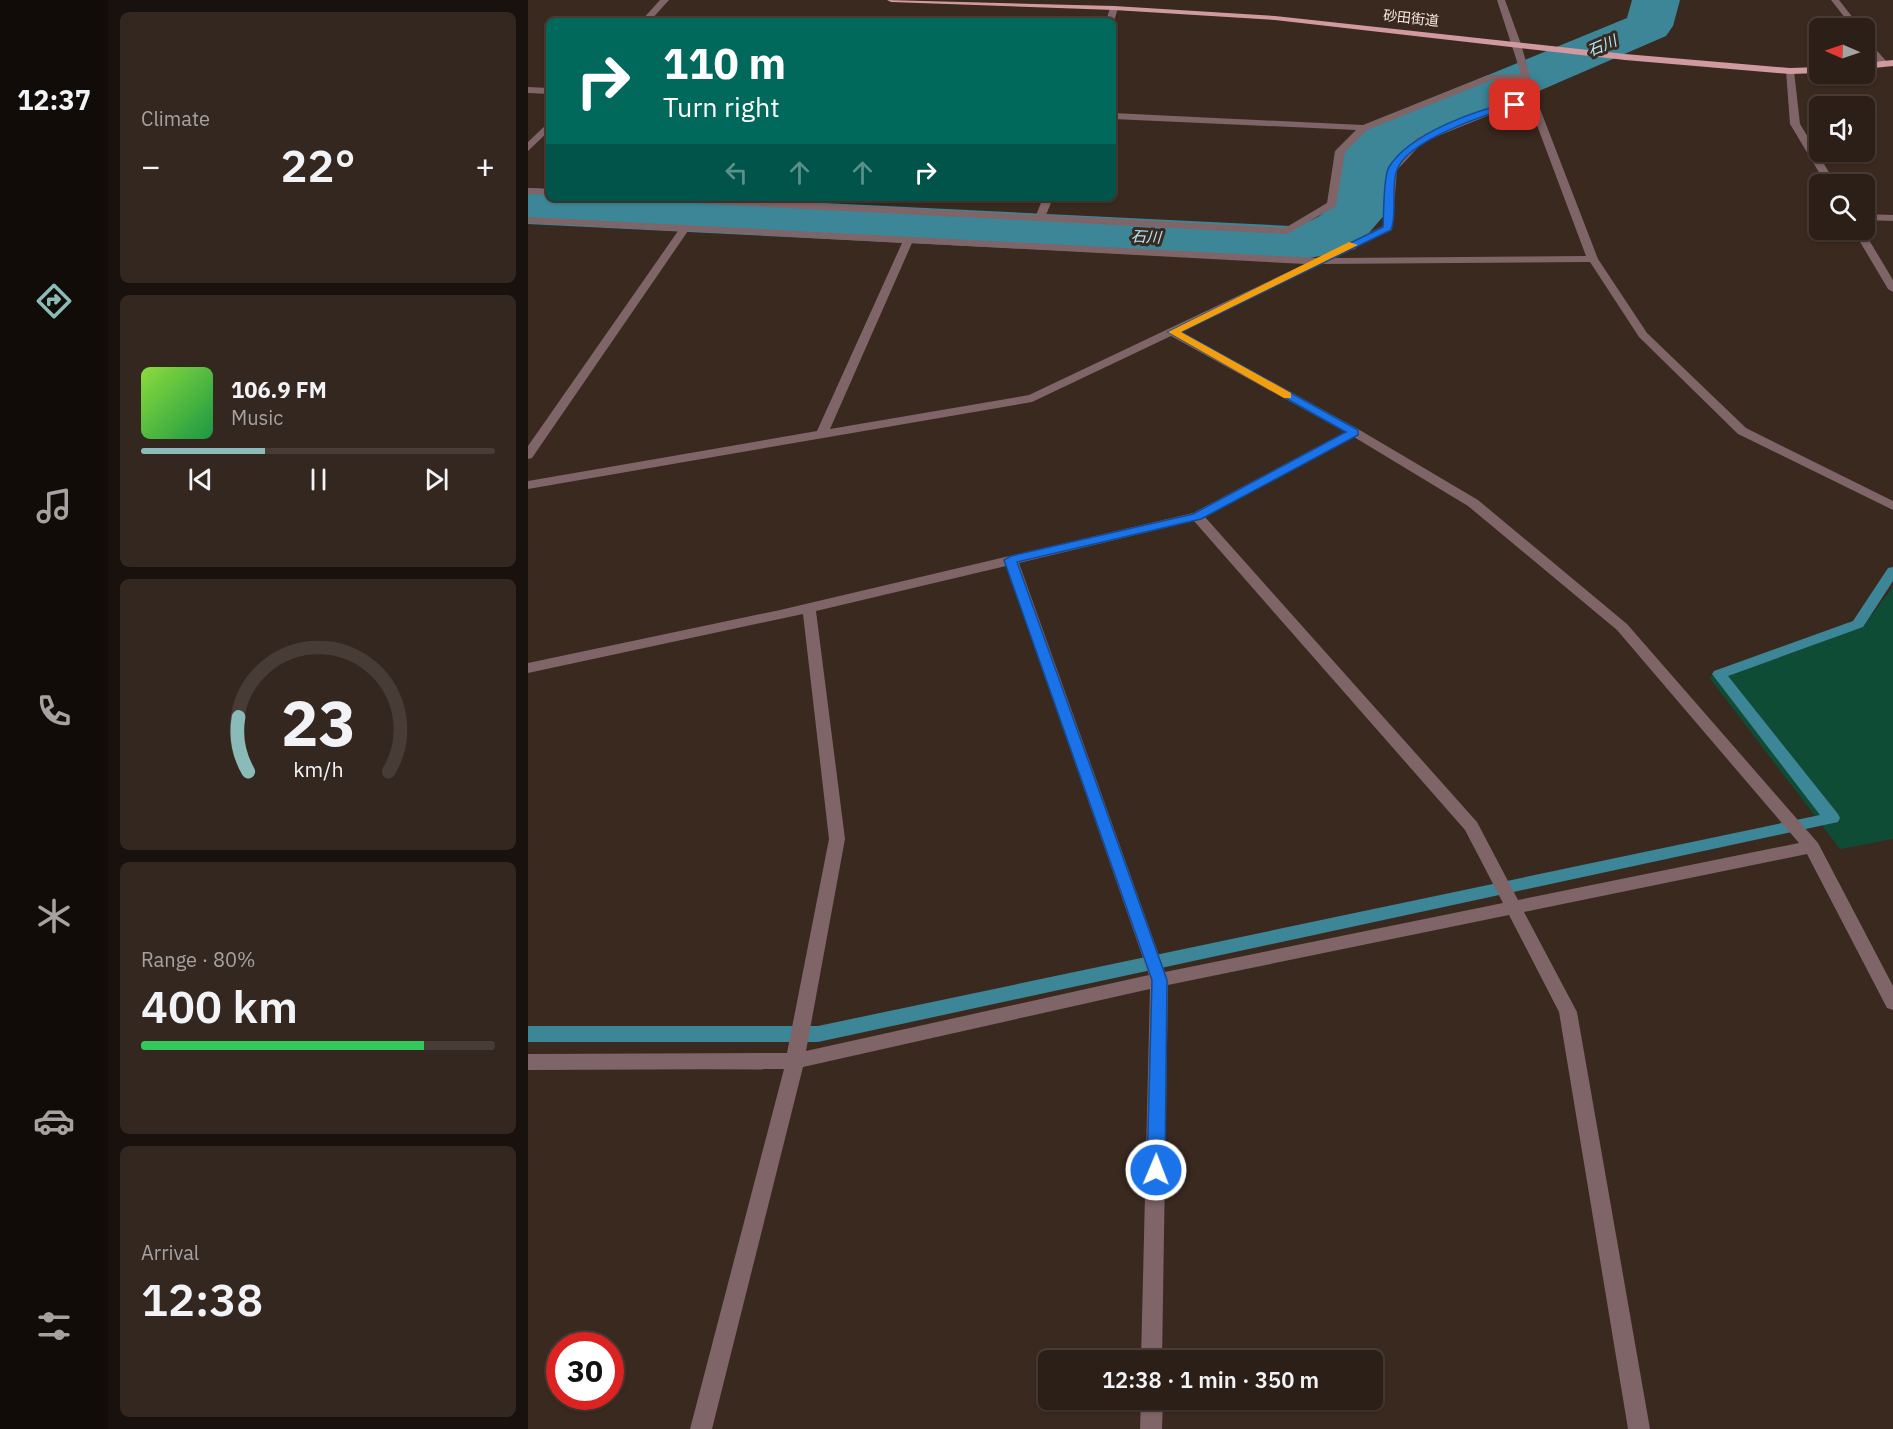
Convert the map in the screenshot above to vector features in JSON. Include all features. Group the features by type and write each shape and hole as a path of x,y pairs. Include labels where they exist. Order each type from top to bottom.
{"main road":[{"name":"砂田街道","path":"891,0 1114,8 1285,19 1625,57 1790,71 1809,70"}],"street":[{"path":"648,18 665,0"},
{"path":"1501,0 1517,44 1532,101 1593,259 1642,335 1742,431 1893,506"},
{"path":"1835,0 1849,18"},
{"path":"1111,18 1114,8"},
{"path":"1875,49 1889,64"},
{"path":"1790,71 1795,124 1825,174"},
{"path":"712,201 1287,231 1332,204 1340,151 1364,128 1491,77 1526,77"},
{"path":"528,90 546,91"},
{"path":"528,485 1032,398 1388,228 1392,168 1420,140 1499,108 1532,101"},
{"path":"1116,116 1364,128"},
{"path":"528,148 546,128"},
{"path":"528,191 546,192"},
{"path":"1040,218 1047,201"},
{"path":"1875,217 1893,218"},
{"path":"528,220 1317,261 1593,259"},
{"path":"528,455 685,228"},
{"path":"822,434 909,239"},
{"path":"1864,240 1893,289"},
{"path":"1173,332 1354,432 1473,503 1622,627 1812,847 1893,1003"},
{"path":"528,668 809,608 1197,516 1354,432"},
{"path":"1197,516 1472,826 1568,1012 1639,1429"},
{"path":"1011,560 1160,980 1152,1350"},
{"path":"701,1429 795,1061 837,839 809,608"},
{"path":"528,1062 795,1061 1160,980 1812,847"},
{"path":"1151,1429 1152,1410"}],"green space":[{"path":"1893,587 1893,839 1840,849 1709,677 1867,621"}],"waterway":[{"name":"石川","path":"528,206 1290,244 1334,236 1357,212 1366,158 1400,131 1649,26 1656,0"},
{"path":"528,1034 818,1034 1832,818 1719,674 1858,624 1893,571"}],"slow traffic":[{"path":"1287,395 1173,332 1353,245"}],"route":[{"path":"1156,1170 1160,980 1011,560 1197,516 1354,432 1173,332 1388,228 1392,168 1420,140 1499,108 1515,105"}]}
